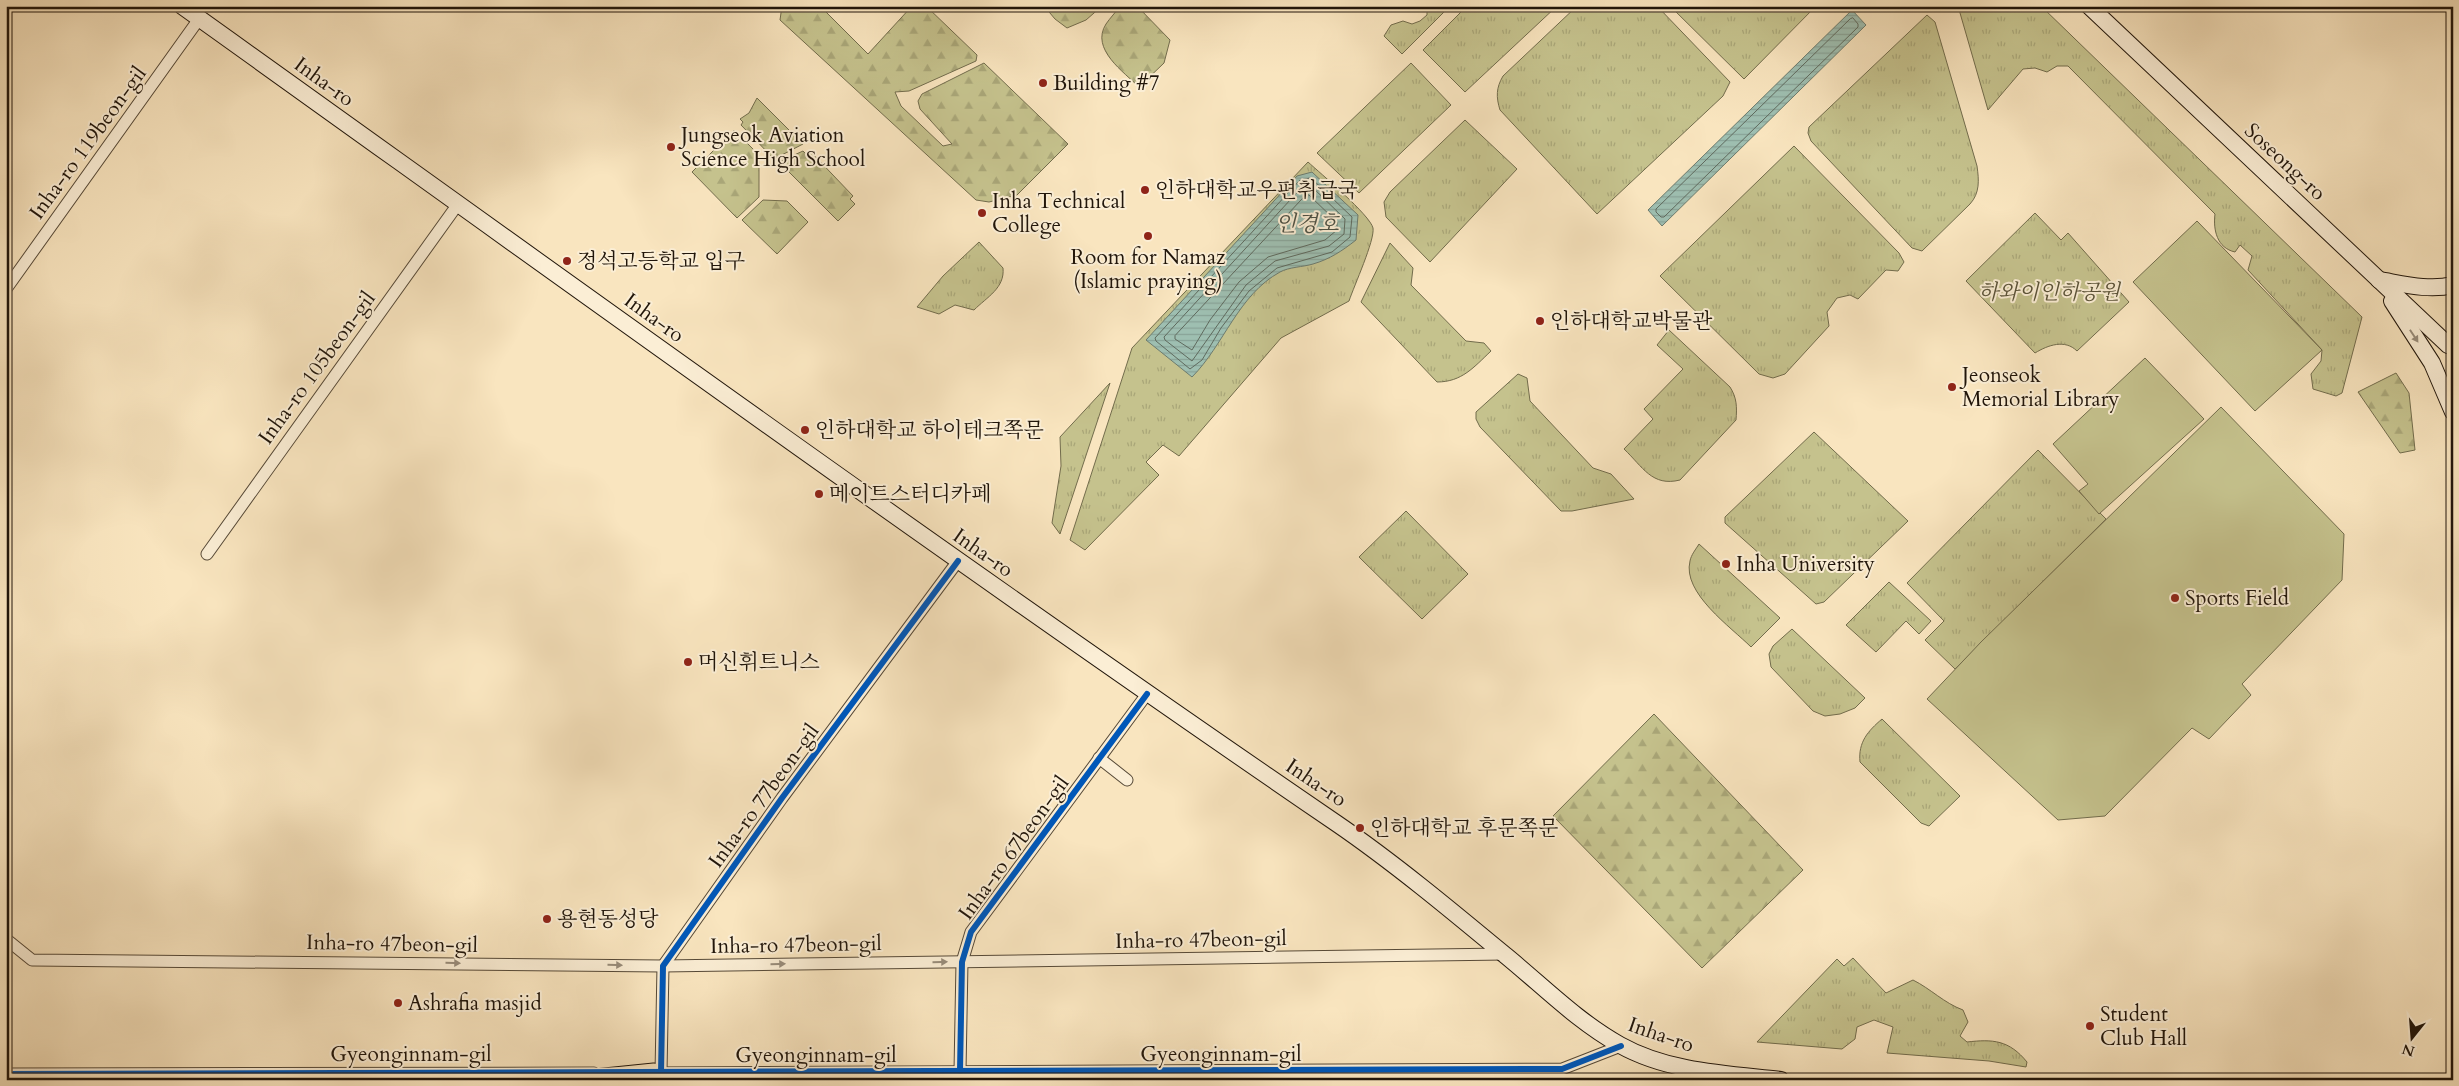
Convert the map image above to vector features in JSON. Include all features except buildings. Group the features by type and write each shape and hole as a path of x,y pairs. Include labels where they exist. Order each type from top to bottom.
{"highway":[{"path":"585,1080 658,1073"}],"main road":[{"name":"Inha-ro","path":"182,6 958,561 1147,694 1352,834 1505,954 1576,1016 1621,1046 1656,1060 1700,1070 1781,1080"},
{"name":"Soseong-ro","path":"2089,6 2448,345 2453,347"},
{"path":"2379,280 2420,287 2442,288 2453,285"},
{"path":"2379,280 2432,363 2453,412"}],"street":[{"name":"Inha-ro 119beon-gil","path":"6,289 200,19"},
{"name":"Inha-ro 105beon-gil","path":"207,554 458,204"},
{"name":"Inha-ro 77beon-gil","path":"663,966 782,798 958,561"},
{"name":"Inha-ro 67beon-gil","path":"960,1071 962,962 971,932 1147,694"},
{"path":"1099,758 1127,780"},
{"name":"Inha-ro 47beon-gil","path":"6,939 32,960 404,962 663,966 1505,954"},
{"path":"658,1073 663,966"},
{"name":"Gyeonginnam-gil","path":"6,1074 1562,1069 1621,1046"}],"green space":[{"path":"782,6 820,6 868,54 912,6 926,6 977,55 976,61 909,91 895,92 901,106 943,146 952,144 920,109 918,101 922,94 984,63 1068,144 1017,195 989,202 976,200 780,20"},
{"path":"1044,6 1102,6 1086,20 1067,28 1055,19"},
{"path":"1120,6 1137,6 1170,40 1164,63 1139,87 1111,59 1105,51 1102,42 1102,33 1106,24"},
{"path":"1427,6 1450,6 1402,54 1384,36 1391,25 1403,21 1412,24 1420,21 1427,15"},
{"path":"1467,6 1557,6 1465,92 1423,50"},
{"path":"1577,6 1657,6 1730,82 1723,96 1597,214 1500,110 1497,97 1503,76"},
{"path":"1670,6 1816,6 1744,79"},
{"path":"1958,6 2041,6 2362,317 2342,393 2336,396 2313,389 2311,374 2321,361 2322,350 2248,270 2252,256 2240,245 2235,252 2224,247 2216,232 2215,214 2068,66 2057,66 2047,72 2035,68 2023,69 1988,110"},
{"path":"1927,15 1935,22 1977,166 1978,181 1976,195 1970,204 1922,251 1912,248 1811,141 1808,133 1809,127"},
{"path":"1411,63 1451,105 1359,193 1317,153"},
{"path":"757,98 803,144 774,159 741,125 743,122 740,119 749,113"},
{"path":"1465,120 1517,169 1430,262 1386,217 1384,202 1390,192"},
{"path":"734,130 759,155 759,197 737,218 692,172"},
{"path":"1794,146 1899,253 1904,262 1898,271 1886,270 1858,299 1850,295 1837,298 1827,312 1829,326 1785,374 1773,378 1759,374 1660,276"},
{"path":"803,151 807,155 811,152 853,196 850,199 855,204 838,221 779,162"},
{"path":"1308,162 1354,204 1373,228 1368,252 1349,301 1281,338 1179,456 1163,445 1146,462 1159,475 1085,550 1070,540 1132,348"},
{"path":"763,200 787,201 808,222 777,254 742,220"},
{"name":"하와이인하공원","path":"2035,213 2061,240 2068,233 2129,302 2077,351 2067,345 2056,344 2035,353 1966,281"},
{"path":"2197,221 2322,350 2255,411 2133,282"},
{"path":"979,242 1003,268 1001,281 994,292 974,310 955,305 939,314 917,307 943,276"},
{"path":"1390,243 1413,268 1411,285 1466,341 1484,343 1491,351 1473,368 1461,376 1437,382 1361,302"},
{"path":"1669,330 1730,387 1735,399 1736,420 1680,480 1662,481 1643,469 1624,449 1653,419 1644,409 1683,369 1657,345"},
{"path":"2145,358 2204,419 2099,514 2079,491 2088,484 2053,444"},
{"path":"2396,373 2409,393 2415,450 2400,453 2358,392"},
{"path":"1518,374 1527,378 1530,401 1593,468 1611,474 1634,499 1572,511 1561,511 1480,427 1476,419 1476,412"},
{"path":"1110,383 1060,534 1052,523 1061,466 1060,437"},
{"name":"Sports Field","path":"2221,407 2344,534 2342,580 2242,684 2251,695 2209,739 2192,728 2105,816 2058,820 1927,699 1981,642"},
{"path":"1814,432 1908,521 1824,602 1816,604 1725,523 1725,517"},
{"path":"2038,450 2106,519 1955,669 1925,640 1944,621 1907,583"},
{"path":"1406,511 1468,574 1422,619 1359,557"},
{"path":"1699,544 1780,618 1751,647 1710,608 1693,585 1690,561 1692,554"},
{"path":"1889,582 1931,621 1919,634 1906,621 1876,652 1846,625"},
{"path":"1792,629 1865,698 1855,708 1840,714 1825,716 1813,711 1771,667 1769,654 1773,646"},
{"path":"1654,714 1803,870 1702,968 1553,816"},
{"path":"1882,719 1960,796 1929,826 1921,823 1860,762 1862,743 1872,728"},
{"path":"1853,958 1886,993 1913,980 1950,1004 1963,1010 1968,1022 1960,1036 1967,1042 1993,1041 2007,1045 2027,1062 2026,1067 1989,1061 1887,1053 1893,1027 1874,1020 1857,1027 1855,1039 1842,1049 1757,1042 1837,959 1844,966"}],"water":[{"path":"1852,10 1866,25 1662,226 1648,210"},
{"name":"인경호","path":"1312,172 1358,215 1356,240 1325,260 1284,270 1265,282 1242,307 1192,377 1146,340 1297,176"}],"cycle path":[{"path":"661,1073 663,966 782,798 958,561"},
{"path":"960,1071 962,962 971,932 1147,694"},
{"path":"6,1074 1562,1069 1621,1046"}],"place":[{"name":"Building #7","path":"1043,83"},
{"name":"Jungseok Aviation Science High School","path":"671,147"},
{"name":"인하대학교우편취급국","path":"1145,190"},
{"name":"Inha Technical College","path":"982,213"},
{"name":"Room for Namaz (Islamic praying)","path":"1148,236"},
{"name":"정석고등학교 입구","path":"567,261"},
{"name":"인하대학교박물관","path":"1540,321"},
{"name":"Jeonseok Memorial Library","path":"1952,387"},
{"name":"인하대학교 하이테크쪽문","path":"805,430"},
{"name":"메이트스터디카페","path":"819,494"},
{"name":"Inha University","path":"1726,564"},
{"name":"Sports Field","path":"2175,598"},
{"name":"머신휘트니스","path":"688,662"},
{"name":"인하대학교 후문쪽문","path":"1360,828"},
{"name":"용현동성당","path":"547,919"},
{"name":"Ashrafia masjid","path":"398,1003"},
{"name":"Student Club Hall","path":"2090,1026"}]}
